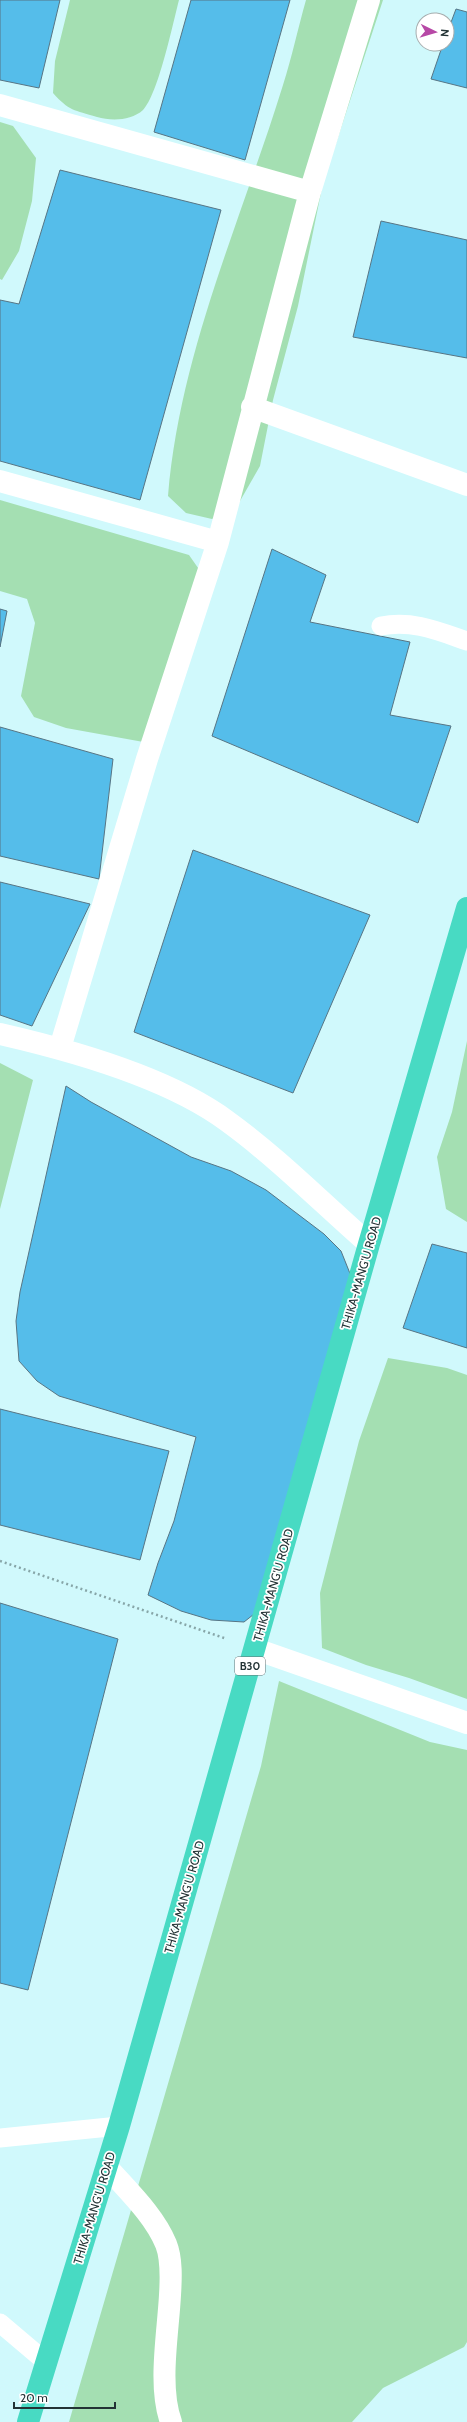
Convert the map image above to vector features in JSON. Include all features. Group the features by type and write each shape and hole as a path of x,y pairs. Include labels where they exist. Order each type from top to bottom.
{"highway":[{"name":"THIKA-MANG'U ROAD","path":"28,2422 119,2126 369,1244 467,908"}],"street":[{"path":"60,1048 145,766 218,542 252,407 310,192 369,0"},
{"path":"0,105 310,192"},
{"path":"252,407 467,485"},
{"path":"0,481 218,542"},
{"path":"0,1034 60,1048 158,1084 226,1120 277,1162 369,1244"},
{"path":"255,1649 467,1723"},
{"path":"107,2167 154,2222 167,2245 171,2275 165,2388 166,2409 171,2422"}],"lane":[{"path":"381,626 397,623 415,624 467,642"},
{"path":"0,2138 119,2126"},
{"path":"0,2323 46,2362"}],"path":[{"path":"0,1561 255,1649"}],"green space":[{"path":"70,0 179,0 154,90 149,102 138,114 121,119 97,117 68,107 53,93 55,61"},
{"path":"306,0 383,0 323,183 298,306 273,400 260,466 236,508 212,519 186,513 168,496 175,443 185,390 214,288 283,85"},
{"path":"0,122 13,126 36,158 32,201 19,251 2,280 0,279"},
{"path":"0,500 189,555 210,585 149,743 66,728 34,717 21,696 35,623 27,599 0,591"},
{"path":"467,1041 467,1222 446,1209 437,1157 452,1112"},
{"path":"0,1063 33,1080 0,1209"},
{"path":"388,1358 447,1368 467,1375 467,1699 409,1678 366,1665 322,1648 320,1593 359,1441"},
{"path":"279,1681 430,1742 467,1750 467,2342 464,2347 383,2388 352,2422 69,2422 261,1766"}],"building":[{"path":"0,0 60,0 39,88 0,80"},
{"path":"191,0 290,0 245,160 154,132"},
{"path":"456,9 467,12 467,88 431,79 440,52 455,52"},
{"path":"60,170 221,210 140,500 0,461 0,300 19,304"},
{"path":"381,221 467,240 467,358 353,337"},
{"path":"272,549 326,575 310,622 410,642 390,715 451,726 418,823 212,736"},
{"path":"0,609 7,611 0,647"},
{"path":"0,727 113,759 99,879 0,856"},
{"path":"193,850 370,915 293,1093 134,1032"},
{"path":"0,882 90,904 32,1026 0,1015"},
{"path":"66,1086 91,1102 191,1157 231,1171 266,1190 324,1234 341,1251 351,1276 263,1607 244,1622 211,1620 181,1611 148,1595 174,1521 196,1437 59,1396 37,1381 19,1361 16,1321 20,1292"},
{"path":"432,1244 467,1253 467,1348 403,1328"},
{"path":"0,1409 169,1451 140,1560 0,1525"},
{"path":"0,1603 118,1639 28,1990 0,1983"}]}
